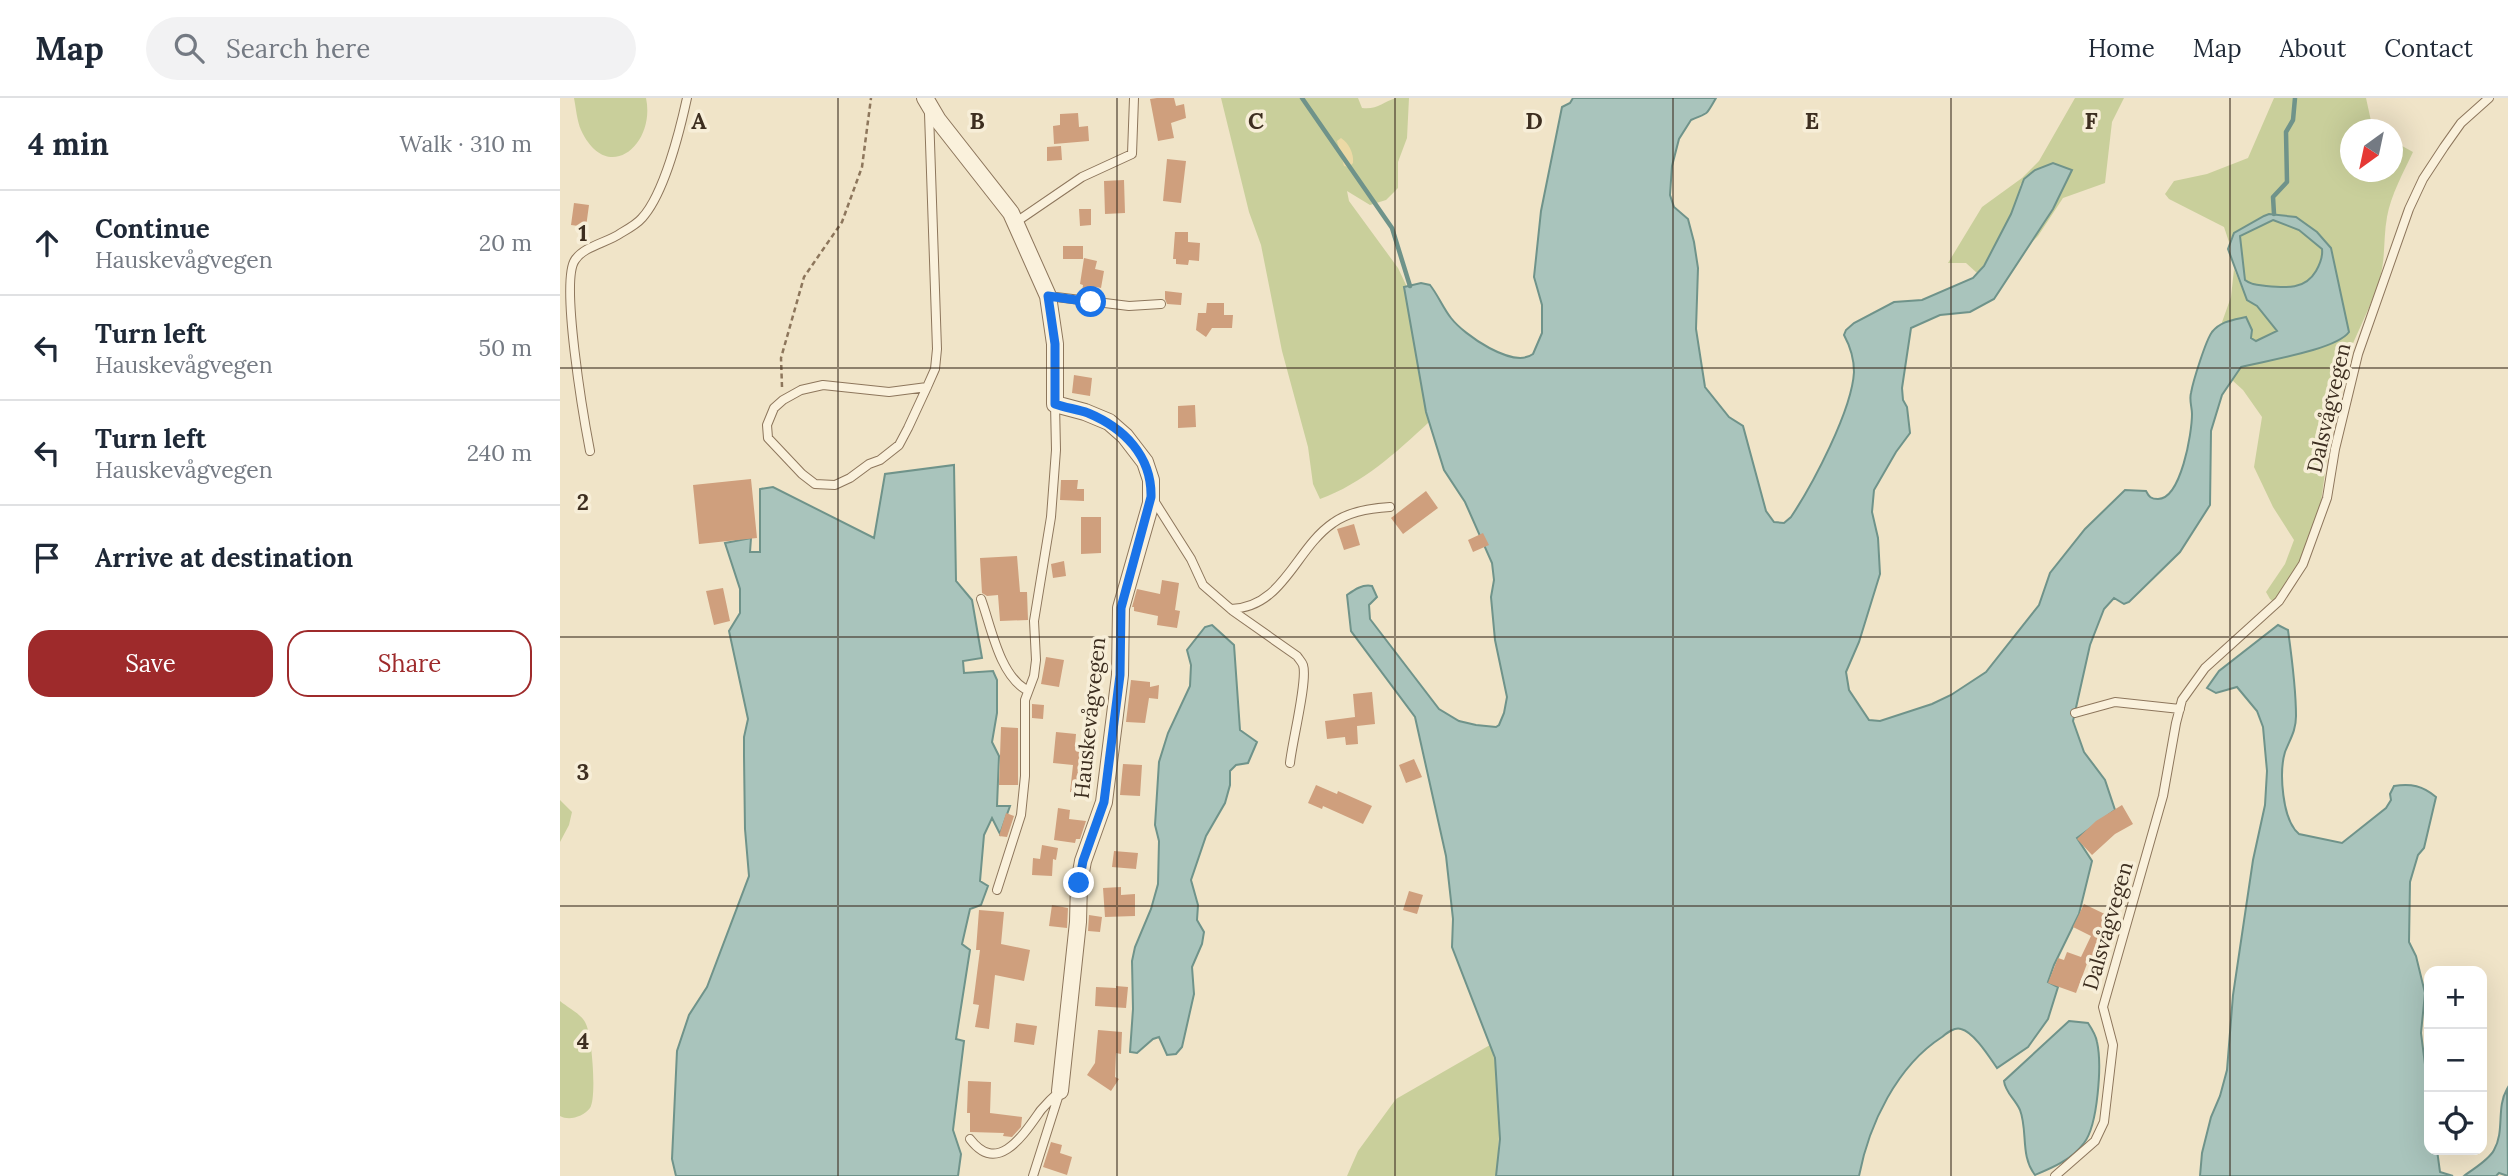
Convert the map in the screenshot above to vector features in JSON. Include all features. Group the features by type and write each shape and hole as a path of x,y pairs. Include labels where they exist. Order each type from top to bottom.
{"street":[{"path":"927,101 1016,222 1048,296 1055,344 1055,404"},
{"name":"Hauskevågvegen","path":"1055,404 1108,422 1125,436 1145,462 1151,480 1151,497 1121,608 1120,675 1104,802 1083,861 1079,883 1078,922 1060,1091"}],"lane":[{"path":"590,451 576,371 571,296 574,261 583,252 619,235 643,217 658,192 670,160 687,98"},
{"path":"1016,222 1082,177 1132,154 1134,98"},
{"name":"Dalsvågvegen","path":"2055,1176 2095,1141 2104,1122 2113,1045 2103,1007 2163,796 2179,709 2205,668 2279,601 2303,564 2328,498 2335,449 2358,354 2409,209 2423,179 2461,123 2489,98"},
{"path":"927,101 937,348 935,369 927,387 899,445 880,460 835,485 815,484 768,439 767,425 774,408 801,390 822,385 889,392 927,387"},
{"path":"1048,296 1129,306 1161,304"},
{"path":"997,890 1021,815 1025,776 1025,700 1034,676 1037,591 1051,517 1056,450 1055,404"},
{"path":"1151,497 1178,538 1203,585 1231,609 1297,656 1303,666 1305,680 1292,740 1290,763"},
{"path":"1231,609 1255,605 1268,596 1285,580 1330,524 1346,515 1390,507"},
{"path":"981,599 1008,674 1025,689 1029,688"},
{"path":"2075,713 2115,702 2179,709"},
{"path":"970,1139 983,1156 993,1160 1006,1157 1016,1150 1049,1099 1060,1091"},
{"name":"Hauskevågvegen","path":"1033,1176 1060,1091"}],"path":[{"path":"783,400 781,358 804,277 842,222 850,203 862,167 871,98"}],"green space":[{"path":"574,98 646,98 644,131 637,144 627,153 616,157 604,155 592,147 581,130"},
{"path":"1221,98 1358,98 1362,108 1367,108 1396,98 1409,98 1407,138 1398,162 1398,188 1386,200 1370,205 1347,191 1349,201 1398,268 1407,287 1404,288 1429,422 1392,456 1365,476 1320,499 1313,484 1308,447 1282,351 1261,245 1249,212"},
{"path":"2075,98 2124,98 2112,122 2105,183 2063,198 2029,245 2053,209 2021,183 2004,231 1977,273 1966,263 1948,263 1982,207 2022,178 2039,161"},
{"path":"2274,98 2366,98 2371,119 2340,119 2340,182 2399,182 2389,209 2379,281 2338,385 2321,501 2310,546 2298,572 2274,602 2266,592 2285,564 2294,540 2273,507 2254,467 2262,417 2243,390 2232,380 2241,367 2315,349 2342,338 2349,332 2331,248 2317,232 2269,214 2234,233 2229,242 2224,227 2169,199 2165,194 2174,181 2207,174 2248,158"},
{"path":"2403,146 2413,152 2403,173"},
{"path":"2273,220 2300,230 2322,249 2316,271 2301,285 2273,287 2244,280 2240,236"},
{"path":"2234,269 2247,300 2257,306 2277,331 2256,342 2221,325 2231,297"},
{"path":"560,800 572,812 560,842"},
{"path":"560,1001 585,1022 592,1051 592,1102 587,1111 572,1118 560,1116"},
{"path":"1490,1045 1499,1092 1496,1176 1347,1176 1358,1151 1396,1099"}],"sand":[{"path":"1341,138 1352,152 1353,163 1349,167 1344,166 1337,141"}],"water":[{"path":"1573,98 1716,98 1706,113 1691,120 1679,139 1672,166 1670,195 1674,207 1688,219 1694,242 1698,268 1696,329 1705,387 1729,417 1743,426 1766,511 1774,522 1784,523 1791,517 1810,486 1839,426 1852,388 1854,372 1851,352 1844,335 1846,330 1894,302 1922,300 1973,278 1984,266 2011,214 2024,179 2035,170 2053,163 2072,170 2053,209 1994,299 1970,312 1940,315 1911,328 1902,388 1910,433 1874,490 1872,512 1878,538 1880,574 1859,642 1846,672 1849,690 1869,720 1880,721 1932,704 1986,672 2039,605 2050,573 2085,529 2125,490 2146,491 2150,497 2158,499 2166,496 2173,488 2184,464 2187,449 2192,414 2192,387 2212,332 2223,323 2246,317 2252,330 2251,338 2256,341 2277,331 2257,306 2247,300 2228,249 2234,233 2269,214 2296,217 2317,232 2331,248 2349,332 2330,344 2315,349 2241,367 2222,395 2211,431 2210,505 2180,552 2129,602 2124,604 2114,598 2104,609 2090,645 2073,721 2084,752 2105,780 2115,810 2077,838 2092,861 2079,914 2048,982 2058,987 2048,1019 2028,1047 1997,1068 1976,1040 1961,1029 1951,1031 1926,1049 1911,1064 1887,1098 1870,1136 1859,1176 1496,1176 1500,1139 1495,1058 1452,947 1453,919 1446,856 1415,717 1351,631 1347,595 1355,589 1372,586 1377,597 1369,605 1370,619 1439,709 1459,721 1496,727 1499,725 1507,697 1495,640 1491,597 1494,580 1492,563 1465,502 1444,470 1426,412 1404,287 1421,283 1430,285 1457,325 1489,348 1514,357 1533,354 1542,333 1542,305 1534,277 1541,211 1562,107","holes":["2273,220 2299,230 2322,249 2320,263 2312,277 2301,285 2288,287 2257,285 2245,280 2240,236"]},
{"path":"954,465 956,581 972,600 982,658 963,661 964,673 993,671 997,680 997,713 992,742 999,756 997,806 1010,806 1000,834 992,818 984,835 980,881 988,886 981,905 970,909 962,944 970,950 956,1039 964,1041 953,1130 961,1154 958,1176 676,1176 672,1159 677,1051 689,1015 707,987 749,876 744,756 748,719 729,631 740,613 740,589 725,543 751,538 750,552 760,552 760,489 773,487 874,538 885,474"},
{"path":"1212,625 1234,645 1240,730 1257,742 1248,763 1236,765 1230,771 1230,785 1225,803 1206,836 1191,880 1198,905 1197,920 1204,932 1192,967 1194,994 1182,1047 1176,1054 1167,1055 1159,1037 1137,1053 1130,1052 1132,961 1158,884 1159,841 1155,825 1159,762 1168,733 1190,686 1191,665 1187,650 1205,627"},
{"path":"2278,625 2288,630 2296,716 2283,761 2282,783 2289,818 2299,834 2342,843 2386,808 2394,786 2416,786 2436,797 2424,848 2418,855 2410,882 2409,942 2416,956 2424,989 2421,1033 2424,1057 2424,1155 2438,1155 2440,1172 2453,1176 2200,1176 2202,1153 2211,1117 2227,1070 2233,995 2253,860 2265,805 2267,771 2263,727 2257,711 2237,687 2216,693 2207,688 2219,671"},
{"path":"2069,1021 2088,1023 2096,1039 2099,1079 2093,1123 2084,1143 2074,1154 2035,1175 2027,1160 2020,1110 2006,1089 2004,1081"},
{"path":"2507,1089 2508,1176 2499,1173 2496,1176 2464,1176 2485,1161 2494,1150"}],"building":[{"path":"1174,98 1176,106 1184,104 1186,118 1171,123 1174,138 1158,141 1150,99"},
{"path":"1078,113 1079,127 1088,126 1089,141 1054,144 1053,126 1060,125 1060,114"},
{"path":"1061,146 1062,160 1047,161 1047,147"},
{"path":"1167,159 1186,161 1181,203 1163,201"},
{"path":"1124,180 1125,213 1105,214 1104,181"},
{"path":"574,203 589,205 586,227 571,225"},
{"path":"1079,209 1091,209 1091,225 1080,226"},
{"path":"1175,232 1188,232 1188,242 1200,243 1199,261 1189,260 1188,265 1176,264 1176,259 1173,259"},
{"path":"1063,246 1083,246 1083,259 1063,259"},
{"path":"1084,258 1097,261 1095,269 1104,271 1101,288 1096,287 1095,295 1082,292 1083,285 1080,284"},
{"path":"1165,291 1182,293 1181,305 1167,304"},
{"path":"1207,303 1224,303 1224,315 1233,315 1232,328 1212,328 1206,337 1196,330 1198,313 1206,313"},
{"path":"1074,375 1092,378 1090,396 1072,393"},
{"path":"1195,405 1196,427 1178,428 1178,406"},
{"path":"751,479 757,538 699,544 693,485"},
{"path":"1061,480 1078,480 1077,489 1084,489 1084,501 1060,500"},
{"path":"1426,491 1438,508 1403,534 1391,518"},
{"path":"1081,517 1101,517 1101,553 1081,554"},
{"path":"1354,524 1360,545 1344,550 1337,529"},
{"path":"1483,533 1489,545 1473,552 1468,540"},
{"path":"1017,556 1020,592 1027,592 1028,620 1000,621 998,595 987,596 982,593 980,558"},
{"path":"1064,561 1066,576 1053,578 1051,564"},
{"path":"1162,580 1179,583 1175,610 1180,611 1177,628 1157,625 1158,616 1134,611 1132,607 1137,589 1160,594"},
{"path":"723,588 730,621 714,625 706,591"},
{"path":"1046,657 1064,660 1059,687 1041,684"},
{"path":"1131,680 1150,682 1150,687 1159,685 1158,699 1149,698 1145,723 1126,722"},
{"path":"1372,692 1375,724 1357,726 1358,744 1346,745 1345,737 1327,739 1325,721 1355,717 1353,694"},
{"path":"1032,704 1044,705 1043,719 1032,718"},
{"path":"1001,727 1018,728 1018,785 999,785"},
{"path":"1056,732 1076,734 1075,746 1088,747 1085,775 1091,775 1089,794 1070,792 1073,765 1053,763"},
{"path":"1414,759 1422,777 1406,783 1399,765"},
{"path":"1123,764 1142,765 1140,796 1120,795"},
{"path":"1316,785 1337,794 1338,791 1372,806 1363,824 1323,806 1322,809 1308,803"},
{"path":"2122,805 2133,824 2115,834 2092,855 2077,839 2096,821"},
{"path":"1058,808 1070,810 1069,819 1086,821 1080,839 1076,839 1075,843 1054,840"},
{"path":"1006,813 1014,816 1007,837 999,836"},
{"path":"1042,845 1058,848 1056,860 1053,859 1052,876 1032,875 1033,858 1040,859"},
{"path":"1114,851 1138,853 1136,869 1112,867"},
{"path":"1121,887 1121,895 1135,894 1135,916 1105,917 1103,888"},
{"path":"1409,891 1423,895 1417,914 1403,910"},
{"path":"2084,904 2115,919 2093,964 2088,961 2076,993 2048,983 2058,958 2064,960 2067,952 2081,957 2091,936 2073,927"},
{"path":"1052,905 1068,908 1067,928 1049,926"},
{"path":"979,910 1004,912 1001,944 1030,950 1024,981 995,975 989,1029 975,1027 979,1005 973,1004 980,950 976,950"},
{"path":"1089,915 1102,917 1100,932 1088,931"},
{"path":"1096,987 1128,987 1126,1008 1095,1006"},
{"path":"1016,1023 1037,1026 1034,1045 1014,1042"},
{"path":"1098,1030 1122,1032 1121,1054 1116,1053 1115,1077 1119,1079 1111,1091 1087,1075 1095,1063"},
{"path":"968,1081 991,1082 990,1113 1022,1117 1021,1127 1012,1137 1003,1136 1004,1133 970,1132 970,1113 967,1113"},
{"path":"1051,1142 1062,1145 1060,1153 1072,1157 1067,1175 1043,1167"}],"waterway":[{"path":"1302,98 1392,228 1410,286"},
{"path":"2274,214 2273,197 2287,182 2286,132 2293,120 2295,98"}],"route":[{"path":"1079,883 1083,861 1104,802 1120,675 1121,608 1151,503 1151,480 1145,462 1125,436 1108,422 1055,404 1055,344 1048,296 1091,302"}]}
